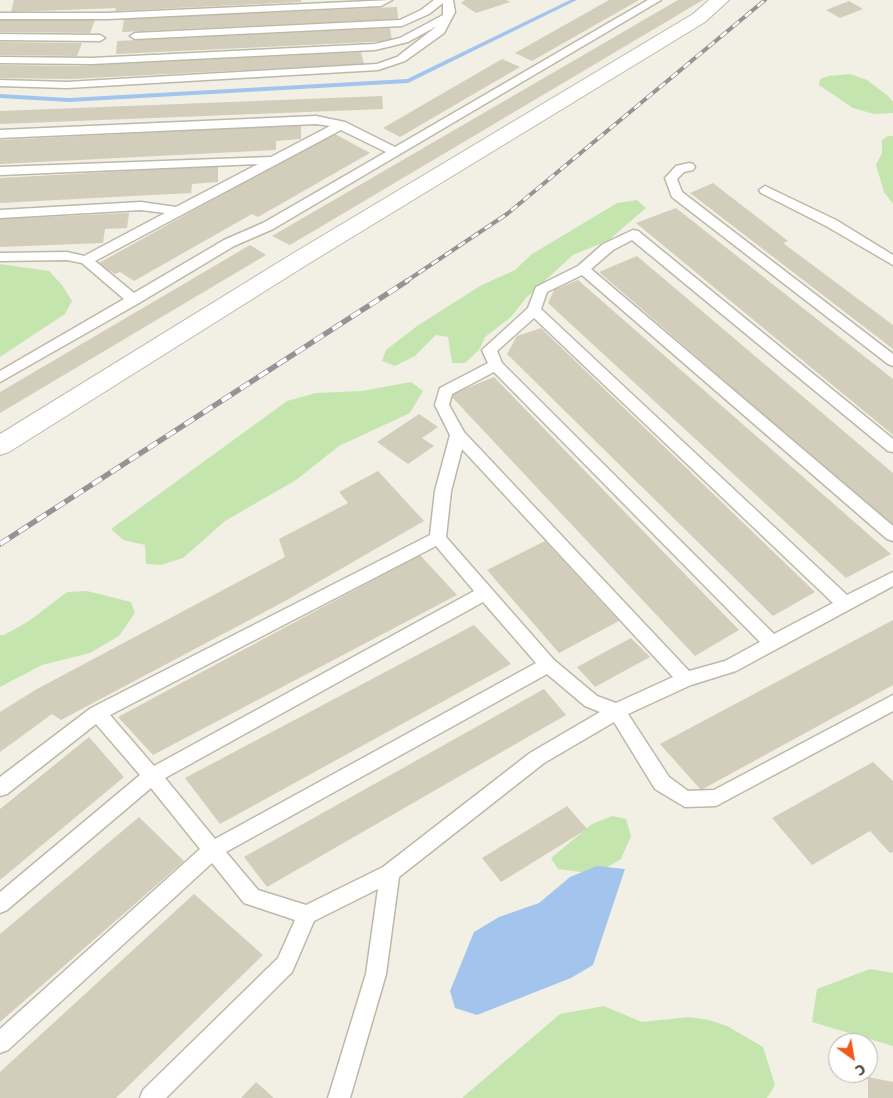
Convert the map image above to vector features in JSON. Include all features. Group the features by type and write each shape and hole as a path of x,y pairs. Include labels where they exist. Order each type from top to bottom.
{"street":[{"path":"0,446 300,259 699,18 720,0"}],"lane":[{"path":"0,16 108,16 381,3 386,0"},
{"path":"135,36 402,23 425,12 442,0"},
{"path":"0,377 229,243 268,226 656,0"},
{"path":"0,60 92,60 375,47 404,40 434,25 449,6"},
{"path":"0,83 67,85 378,67 401,59 440,32 449,6"},
{"path":"92,60 108,16"},
{"path":"0,37 100,38"},
{"path":"0,134 316,120 341,125 394,151"},
{"path":"86,260 341,125"},
{"path":"0,171 272,160"},
{"path":"690,167 680,169 671,178 676,194 893,361"},
{"path":"765,190 831,223 893,261"},
{"path":"0,214 141,206 176,211"},
{"path":"773,644 496,365 489,350 534,310 541,290 583,270 608,247 633,234 893,447"},
{"path":"0,257 67,256 86,260 134,300"},
{"path":"583,270 893,534"},
{"path":"534,310 846,605"},
{"path":"496,365 445,391 442,406 458,435 686,679"},
{"path":"458,435 443,492 438,538 548,664 591,701 617,711 662,783 686,799 716,798 893,702"},
{"path":"0,788 97,713 438,538"},
{"path":"151,1098 285,965 307,915 390,873 537,758 617,711 686,679 730,666 893,578"},
{"path":"0,904 152,776 485,593"},
{"path":"0,1043 214,850 548,664"},
{"path":"97,713 214,850 251,898 307,915"},
{"path":"339,1098 376,974 390,873"}],"green space":[{"path":"850,74 867,80 888,96 893,102 893,113 874,114 853,108 819,85 820,79 828,76"},
{"path":"888,136 893,136 893,204 884,192 876,165 882,153 882,140"},
{"path":"637,200 646,208 609,240 573,255 526,298 511,317 485,337 479,350 465,363 452,363 448,337 436,335 415,356 395,366 382,361 386,350 417,326 480,286 515,270 532,254 617,203"},
{"path":"0,264 49,271 62,285 72,301 65,314 0,357"},
{"path":"411,382 423,391 410,413 339,446 296,480 225,521 183,558 161,565 146,564 145,545 123,540 111,529 287,401 316,393 362,391"},
{"path":"87,591 131,602 135,613 119,636 90,653 42,665 0,687 0,635 4,635 29,621 67,592"},
{"path":"612,816 626,819 631,836 621,859 596,874 558,869 551,858 592,824"},
{"path":"870,969 893,973 893,1046 878,1042 878,1033 849,1033 812,1022 817,989"},
{"path":"604,1006 642,1022 689,1017 709,1020 727,1026 763,1047 775,1085 767,1098 462,1098 560,1014"}],"water":[{"path":"597,866 625,869 593,965 571,978 477,1015 455,1008 450,991 474,932 499,917 539,903 570,877"}],"building":[{"path":"14,0 301,0 301,2 115,11 116,8 11,12"},
{"path":"465,0 506,0 510,2 476,13 461,3"},
{"path":"609,0 639,0 532,61 515,53"},
{"path":"678,0 703,0 290,245 272,236"},
{"path":"849,1 863,9 840,18 826,10"},
{"path":"397,7 398,19 122,32 124,19"},
{"path":"0,19 95,20 90,33 0,32"},
{"path":"390,28 392,41 116,54 117,41"},
{"path":"0,42 82,43 77,56 0,55"},
{"path":"361,52 364,64 71,79 0,78 0,65 75,66"},
{"path":"502,59 520,67 400,137 383,128"},
{"path":"382,96 383,109 0,124 0,111"},
{"path":"301,125 301,139 276,141 276,150 0,164 0,140"},
{"path":"333,133 370,153 258,217 252,214 134,281 120,272 115,274 99,263"},
{"path":"218,166 218,182 192,184 191,193 0,203 0,178"},
{"path":"713,183 788,241 783,243 893,325 893,349 690,193"},
{"path":"676,208 893,379 893,435 636,223"},
{"path":"129,213 127,228 105,229 103,243 0,247 0,219"},
{"path":"250,245 266,255 0,413 0,392"},
{"path":"637,256 893,473 893,527 599,272"},
{"path":"578,280 891,554 846,578 548,303 554,290"},
{"path":"541,328 815,592 773,616 507,354 517,336"},
{"path":"494,377 739,630 695,656 450,395"},
{"path":"419,414 438,427 422,438 434,446 408,464 377,442"},
{"path":"378,471 424,521 287,600 61,720 52,714 0,752 0,712 37,689 285,557 279,539 348,503 339,492"},
{"path":"545,541 619,621 559,653 487,570"},
{"path":"420,555 457,595 153,755 118,717"},
{"path":"893,620 893,685 701,790 660,744"},
{"path":"474,625 511,664 220,824 185,778"},
{"path":"631,638 650,657 595,687 577,667"},
{"path":"544,689 566,715 267,887 244,857"},
{"path":"89,737 124,777 0,880 0,809"},
{"path":"873,762 893,781 893,852 890,853 870,831 812,865 772,818"},
{"path":"567,806 587,829 501,882 482,858"},
{"path":"139,817 184,861 0,1022 0,934"},
{"path":"194,894 263,955 116,1098 0,1098 0,1072"},
{"path":"878,1079 893,1082 893,1098 868,1098 868,1083 878,1083"},
{"path":"256,1082 274,1098 241,1098"}],"waterway":[{"path":"0,96 69,100 408,81 574,0"}],"railway":[{"path":"405,282 507,214 765,0"},
{"path":"0,544 407,281"}]}
